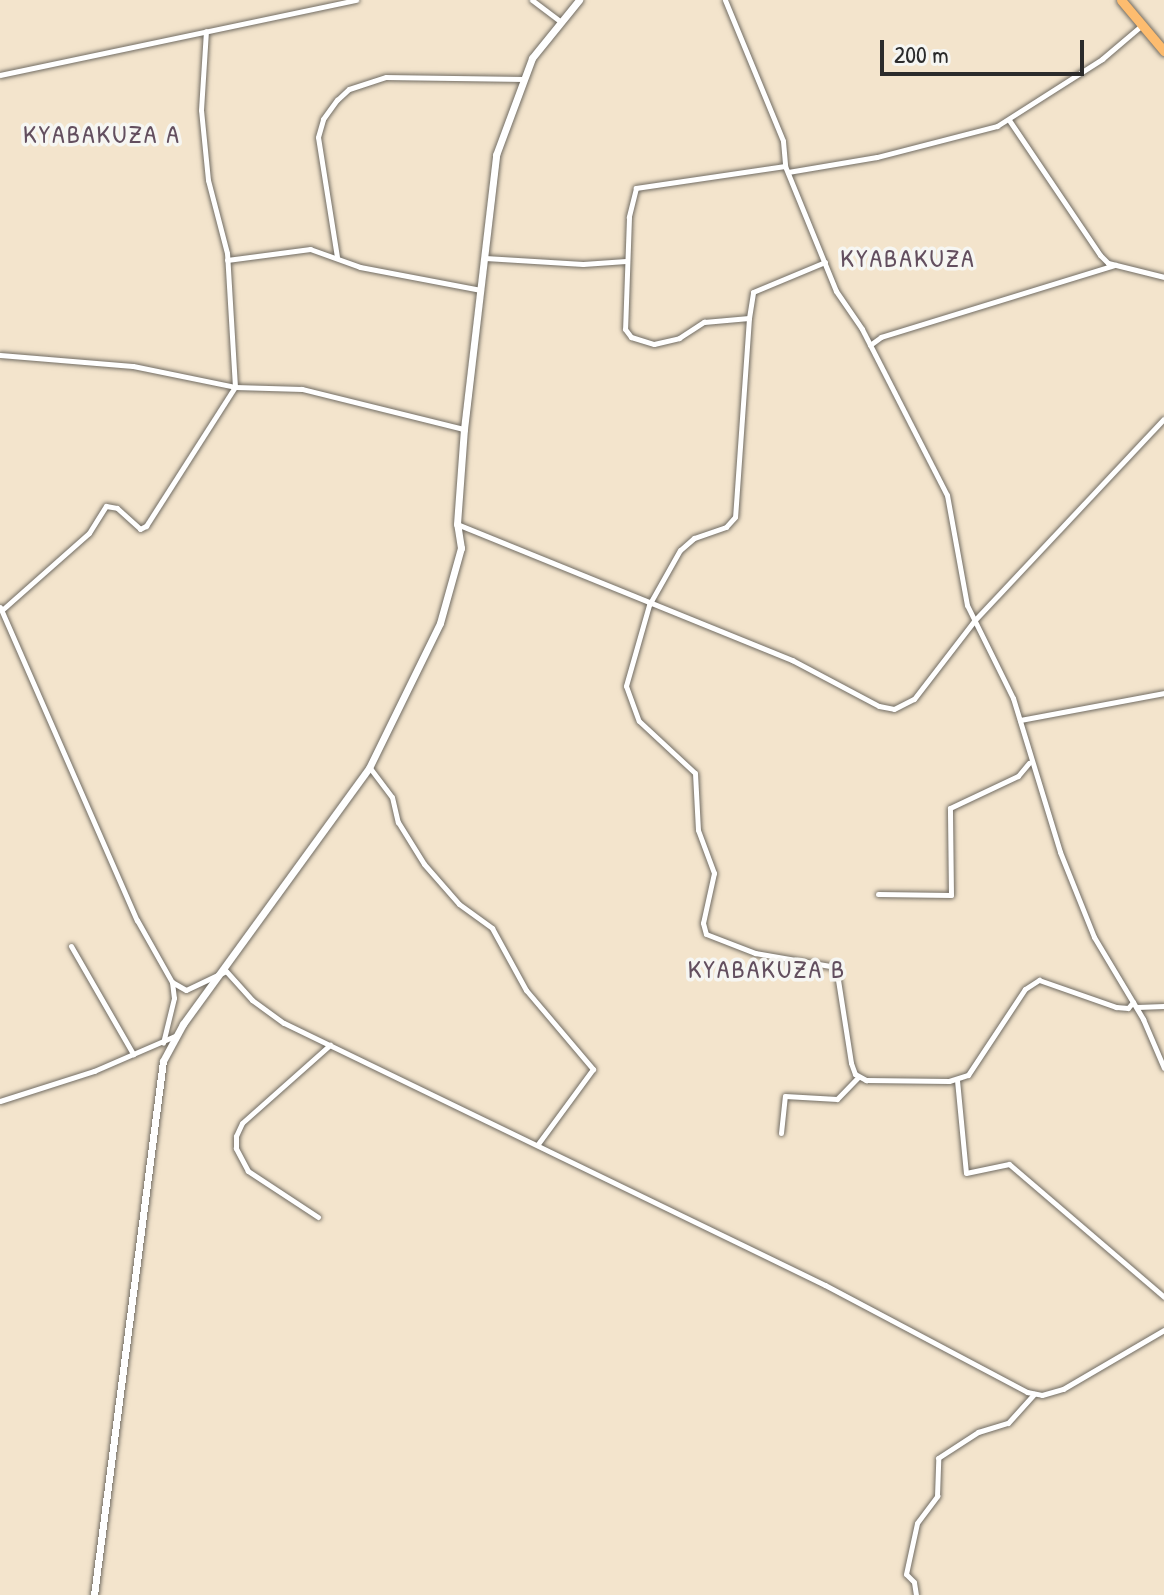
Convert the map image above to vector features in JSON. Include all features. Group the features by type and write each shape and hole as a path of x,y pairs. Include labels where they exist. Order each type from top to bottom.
{"highway":[{"path":"1121,0 1163,49"}],"street":[{"path":"0,75 356,0"},
{"path":"532,0 559,20"},
{"path":"94,1595 159,1083 176,1035 226,971 369,768 440,623 461,548 457,524 464,429 496,155 522,79 559,20 579,0"},
{"path":"725,0 783,141 786,169 842,302 862,329 947,495 974,621 1020,720 1029,763 1094,937 1135,1004 1164,1068"},
{"path":"749,318 704,322 669,342 631,337 625,325 626,260 632,193 640,185 877,157 1009,120 1102,59 1142,24"},
{"path":"163,1043 174,998 172,982 137,920 1,609 89,533 106,506 117,508 140,529 146,526 235,387 227,260 208,180 201,110 206,31"},
{"path":"337,257 318,137 323,119 337,100 349,89 386,77 522,79"},
{"path":"1009,120 1100,255 1115,265 1164,277"},
{"path":"227,260 310,249 360,267 481,290"},
{"path":"485,258 583,264 626,260"},
{"path":"825,262 753,292 735,517 726,527 686,543 649,605 626,695 656,742 695,773 698,830 714,880 703,930 710,938 755,953 836,967 858,1077"},
{"path":"870,345 881,337 1115,265"},
{"path":"862,329 881,337"},
{"path":"0,355 133,366 235,387 302,389 464,429"},
{"path":"457,524 649,605 792,660 879,706 894,709 914,699 974,621 1164,419"},
{"path":"1020,720 1164,693"},
{"path":"878,894 951,895 950,808 1018,776 1029,763"},
{"path":"369,768 392,797 401,828 424,864 459,904 492,928 526,990 593,1069 538,1144"},
{"path":"71,946 133,1054"},
{"path":"172,982 186,990 226,971"},
{"path":"226,971 269,1014 538,1144 1034,1394"},
{"path":"781,1133 785,1096 837,1099 858,1077 957,1080 974,1069 1031,984 1046,980 1121,1008 1135,1004 1164,1006"},
{"path":"0,1101 163,1043 176,1035"},
{"path":"318,1217 248,1171 240,1161 236,1136 242,1123 331,1044"},
{"path":"957,1080 966,1173 1009,1164 1164,1297"},
{"path":"916,1595 914,1582 906,1574 917,1523 937,1496 938,1458 978,1432 1008,1423 1034,1394 1067,1387 1164,1330"}],"district":[{"name":"KYABAKUZA A","path":"102,134"},
{"name":"KYABAKUZA","path":"908,258"},
{"name":"KYABAKUZA B","path":"767,969"}]}
